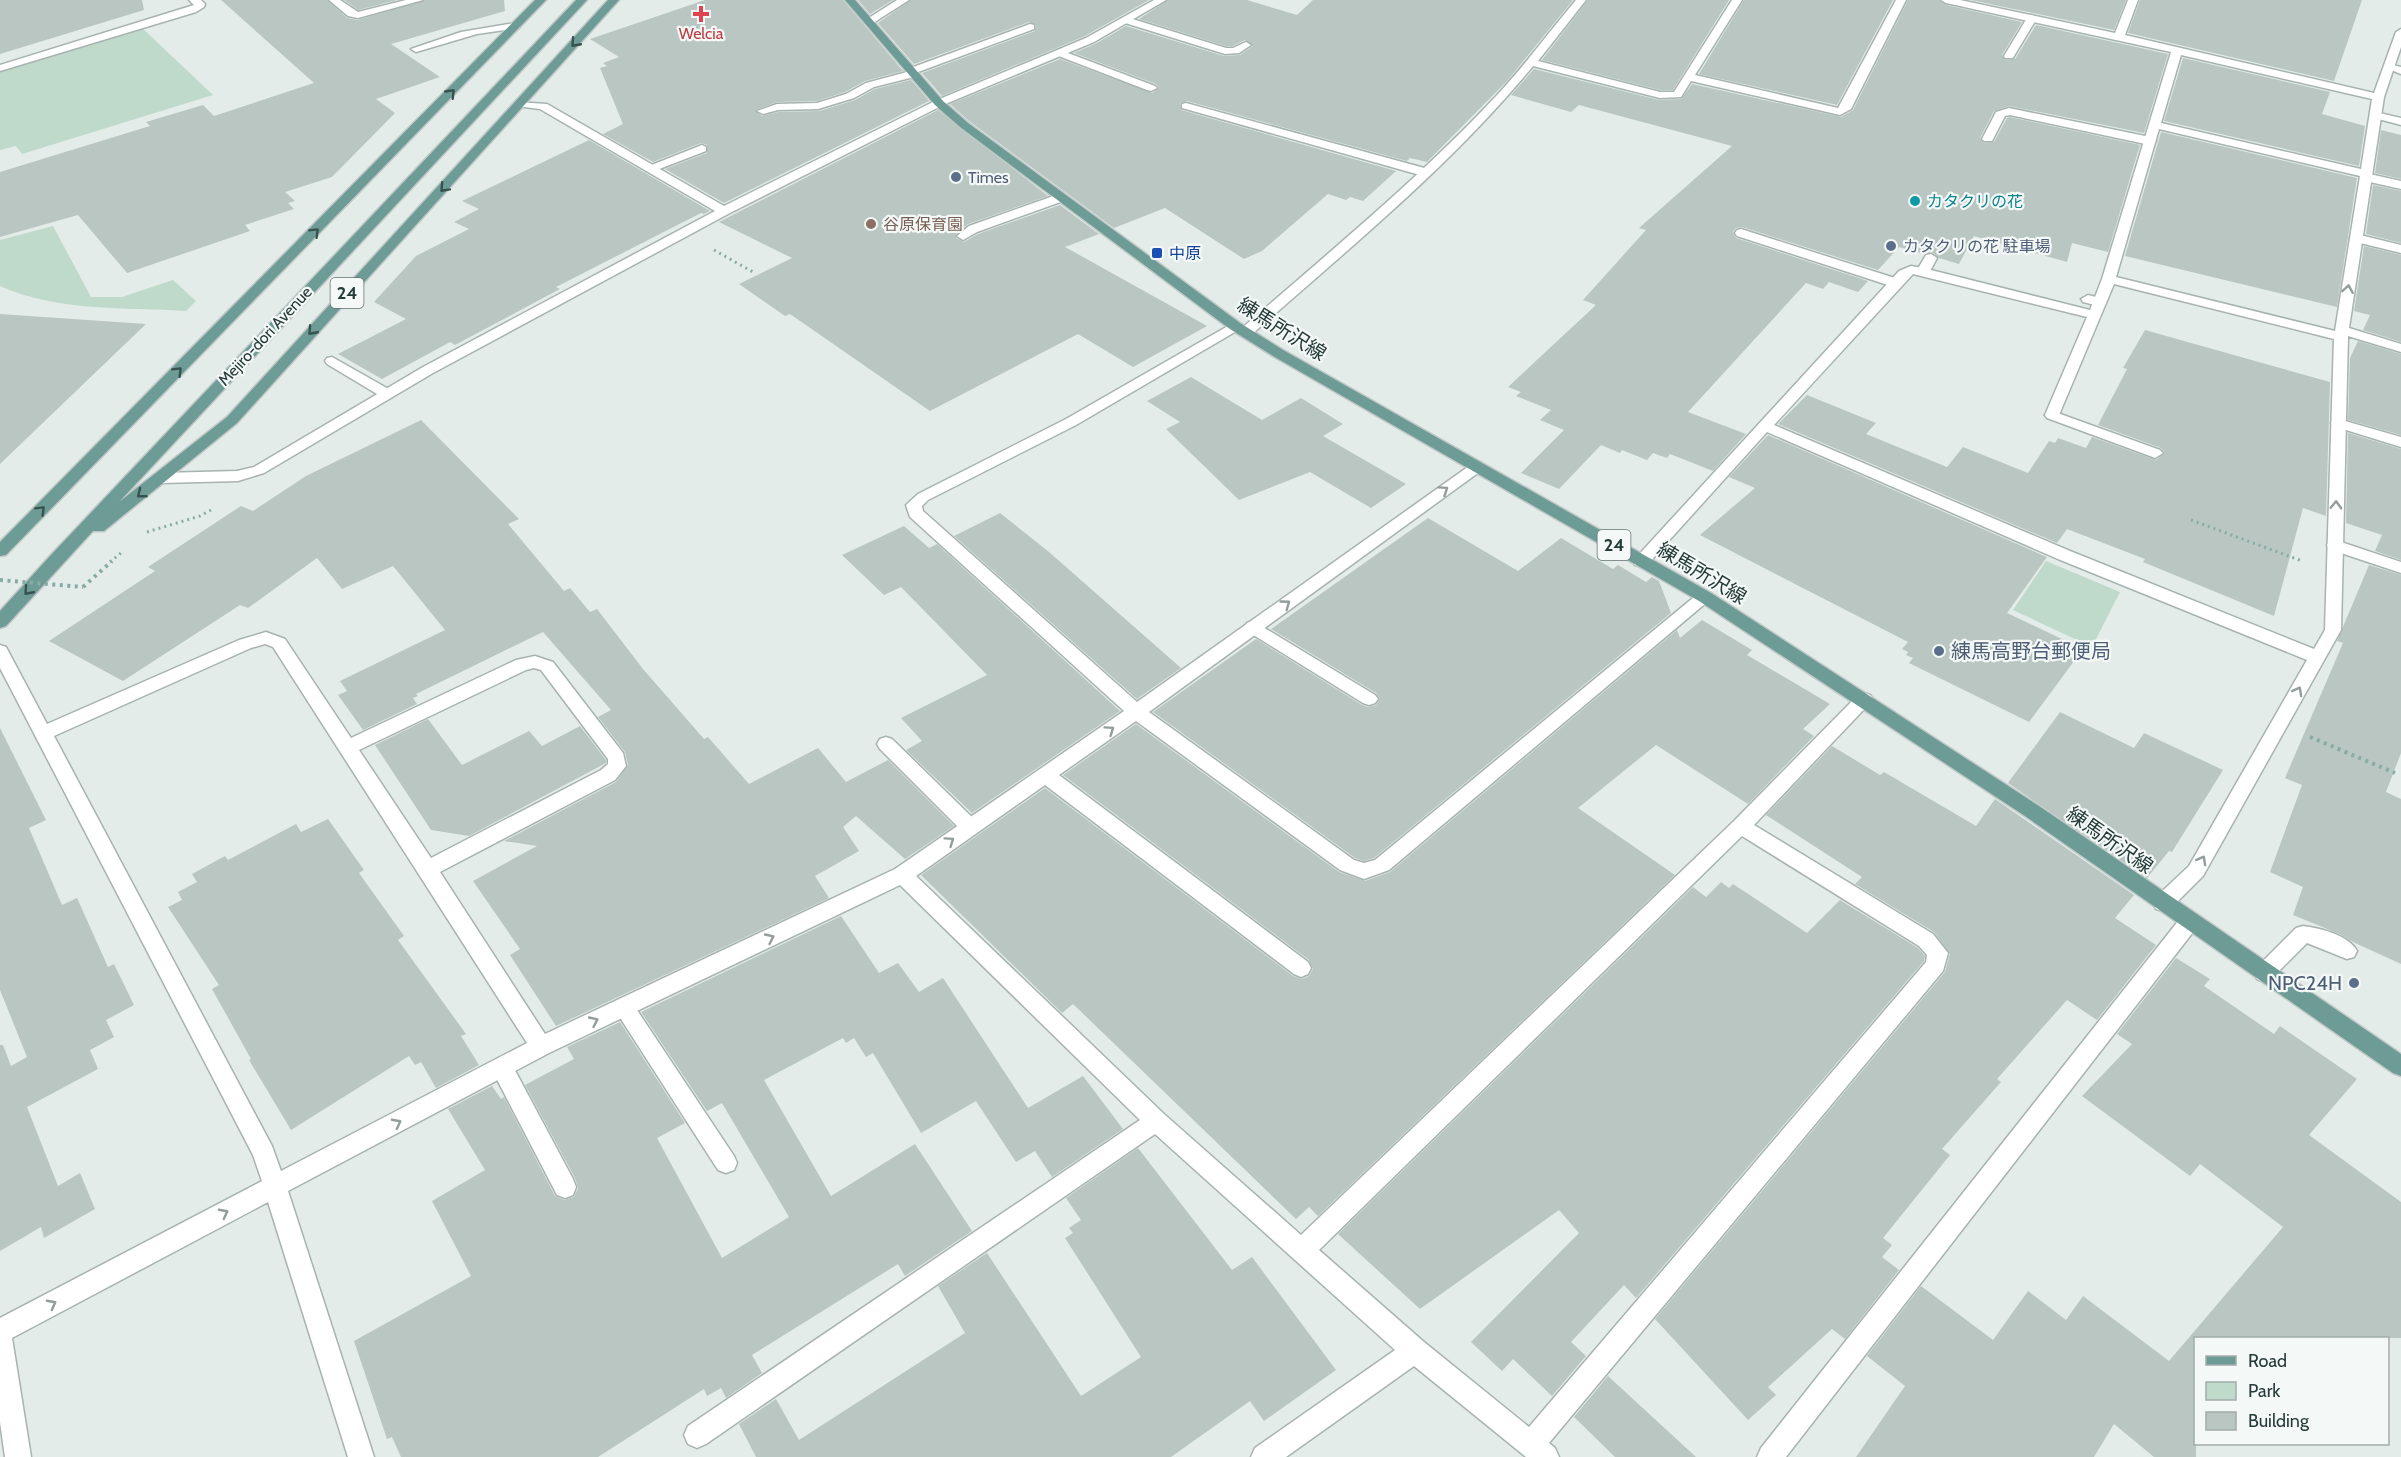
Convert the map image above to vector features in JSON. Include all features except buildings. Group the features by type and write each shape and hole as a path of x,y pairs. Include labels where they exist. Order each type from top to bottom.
{"main road":[{"name":"Mejiro-dori Avenue","path":"0,551 541,0"},
{"name":"Mejiro-dori Avenue","path":"0,622 582,0"},
{"name":"24","path":"56,560 162,478 232,420 614,0"},
{"name":"練馬所沢線","path":"850,0 939,103 1241,329 1278,353 1705,597 2032,811 2401,1066"}],"street":[{"path":"0,68 192,10 200,4 194,0"},
{"path":"334,0 352,14 358,15 418,0"},
{"path":"869,21 904,0"},
{"path":"162,478 238,476 258,470 387,394 583,284 939,103 1090,40 1161,0"},
{"path":"1581,0 1501,97 1424,172 1241,329 1071,422 922,497 914,505 916,513 1136,712 1347,865 1364,871 1382,865 1705,597"},
{"path":"1529,62 1668,96 1677,95 1737,0"},
{"path":"1688,77 1840,112 1845,110 1901,0"},
{"path":"1946,0 2119,37 2378,97"},
{"path":"2119,37 2133,0"},
{"path":"2009,56 2032,18"},
{"path":"1126,20 1225,51 1235,51 1246,45"},
{"path":"416,49 470,31 489,27 516,26"},
{"path":"763,111 777,107 818,106 850,96 870,86 913,73 1030,27"},
{"path":"2163,903 2196,871 2332,630 2341,333 2378,97 2395,69 2400,33"},
{"path":"2155,453 2052,415 2094,306 2109,279 2177,51"},
{"path":"1060,52 1151,88"},
{"path":"520,104 543,106 724,211"},
{"path":"1186,106 1424,172"},
{"path":"1988,139 2000,114 2009,111 2150,141"},
{"path":"2375,115 2401,122"},
{"path":"2156,125 2401,185"},
{"path":"650,168 702,149"},
{"path":"963,236 973,229 1062,197"},
{"path":"1741,232 1896,283"},
{"path":"2356,238 2401,249"},
{"path":"1923,272 1931,258"},
{"path":"1641,561 1896,283 1911,270 2094,306"},
{"path":"2109,279 2401,348"},
{"path":"332,361 387,394"},
{"path":"2338,423 2401,442"},
{"path":"1765,426 2053,550 2317,657"},
{"path":"0,1331 541,1046 902,875 1136,712 1477,467"},
{"path":"2335,545 2401,568"},
{"path":"1253,627 1369,699"},
{"path":"43,733 245,644 266,638 279,643 541,1046"},
{"path":"0,651 264,1153 361,1457"},
{"path":"348,747 522,664 535,662 547,666 617,758 617,766 609,775 428,869"},
{"path":"1301,1251 1742,826 1864,699"},
{"path":"886,744 970,827"},
{"path":"1045,775 1301,968"},
{"path":"902,875 1156,1121 1415,1351 1539,1451 1936,965 1938,953 1926,940 1742,826"},
{"path":"1770,1457 2190,921"},
{"path":"2264,973 2303,934 2317,936 2347,951"},
{"path":"624,1007 726,1163"},
{"path":"502,1068 565,1187"},
{"path":"697,1435 1156,1121"},
{"path":"0,1337 18,1457"},
{"path":"1264,1457 1415,1351"}],"path":[{"path":"143,533 200,516 220,504"},
{"path":"2191,520 2334,572"},
{"path":"0,580 83,587 126,548"},
{"path":"2279,724 2395,773"}],"green space":[{"path":"140,26 213,95 22,154 16,146 0,150 0,70"},
{"path":"53,226 91,297 122,297 173,280 196,301 186,311 91,307 45,300 0,286 0,240"},
{"path":"2046,561 2120,592 2092,647 2013,610"}],"place":[{"name":"Welcia","path":"701,14"},
{"name":"Times","path":"956,177"},
{"name":"カタクリの花","path":"1915,201"},
{"name":"谷原保育園","path":"871,224"},
{"name":"カタクリの花 駐車場","path":"1891,246"},
{"name":"中原","path":"1157,253"},
{"name":"練馬高野台郵便局","path":"1939,651"},
{"name":"NPC24H","path":"2354,983"}]}
